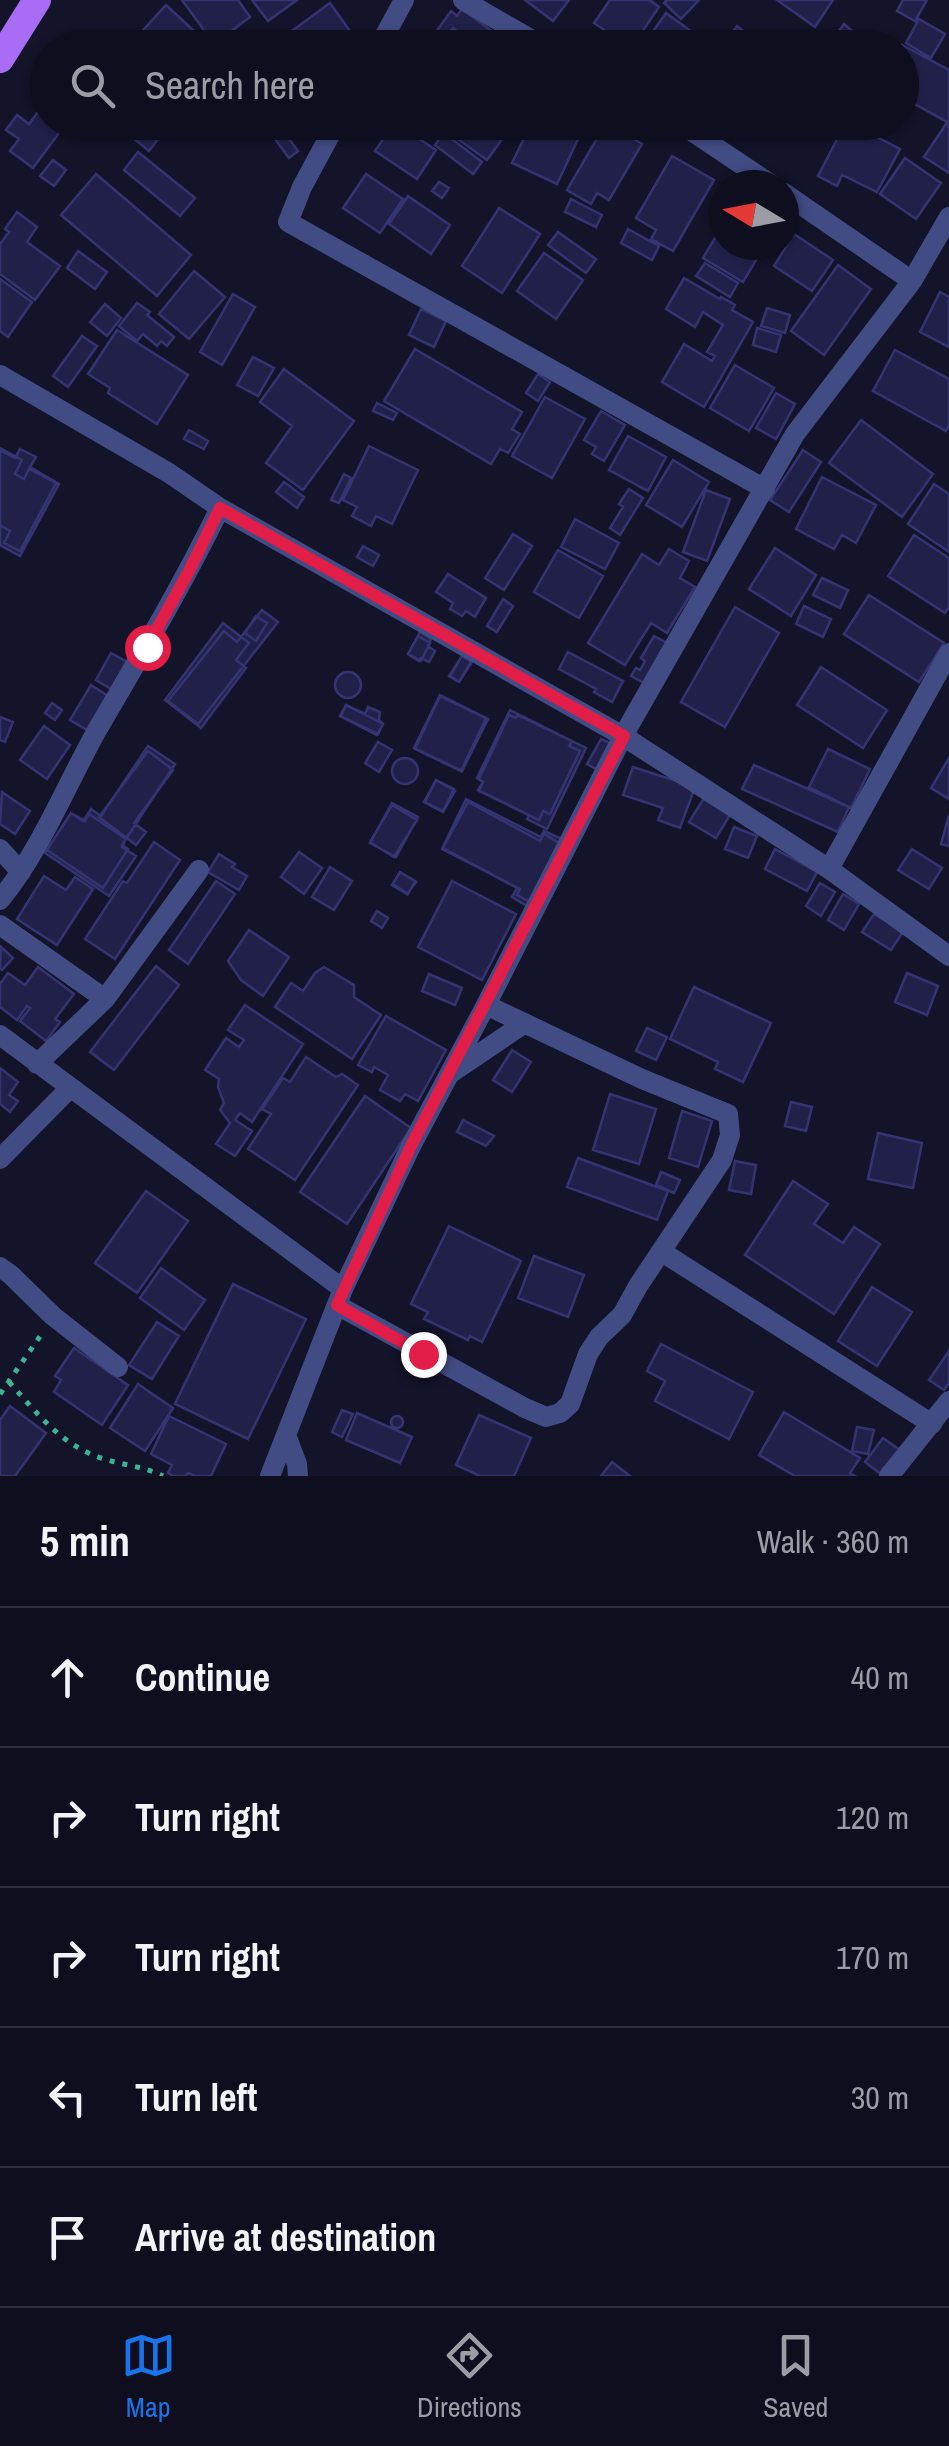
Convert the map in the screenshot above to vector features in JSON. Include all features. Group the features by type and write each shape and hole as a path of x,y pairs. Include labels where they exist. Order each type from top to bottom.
{"main road":[{"path":"0,59 37,0"}],"street":[{"path":"388,30 404,0"},
{"path":"463,0 515,30"},
{"path":"328,140 288,222 764,489"},
{"path":"705,140 750,170"},
{"path":"799,204 912,282"},
{"path":"270,1476 340,1297 411,1146 624,736 796,434 912,282 949,218"},
{"path":"0,375 169,473 220,508 624,736 829,868 949,956"},
{"path":"0,900 20,872 189,571 220,508"},
{"path":"829,868 949,653"},
{"path":"0,849 20,872"},
{"path":"38,1064 105,999 198,870"},
{"path":"0,925 105,999"},
{"path":"0,1035 340,1297 524,1408 546,1417 560,1414 570,1404 598,1337 622,1314 722,1160 730,1136 728,1114 642,1079 486,1005"},
{"path":"449,1074 525,1023"},
{"path":"0,1159 70,1088"},
{"path":"662,1252 932,1424"},
{"path":"0,1268 118,1367"},
{"path":"889,1476 949,1401"},
{"path":"286,1435 298,1476"}],"path":[{"path":"0,1394 53,1316"},
{"path":"9,1382 57,1435 98,1458 152,1470 162,1476"}],"building":[{"path":"182,0 238,0 250,17 233,30 204,30"},
{"path":"252,0 297,0 268,21"},
{"path":"525,0 569,0 553,21"},
{"path":"610,0 650,0 659,7 643,30 604,30 594,23"},
{"path":"699,0 681,19 664,3"},
{"path":"777,0 833,0 815,27"},
{"path":"903,0 927,0 915,21 897,11"},
{"path":"330,3 349,30 293,30"},
{"path":"166,5 193,30 143,30"},
{"path":"462,9 491,30 437,30 451,11 457,16"},
{"path":"666,13 689,30 654,30"},
{"path":"919,19 945,34 931,58 919,51 919,30 913,30"},
{"path":"919,54 949,70 949,123 919,106"},
{"path":"17,115 29,124 30,140 54,140 33,168 10,151 19,139 6,130"},
{"path":"946,124 949,126 949,173 924,157"},
{"path":"136,140 157,140 149,151"},
{"path":"276,140 290,140 298,151 289,158"},
{"path":"383,140 421,140 436,150 417,179 375,151"},
{"path":"439,140 453,140 482,162 473,174 435,145"},
{"path":"459,140 502,140 487,160"},
{"path":"523,140 578,140 557,184 512,163"},
{"path":"596,140 635,140 642,144 609,200 597,193 591,204 567,190"},
{"path":"837,140 883,140 900,149 877,192 842,175 837,186 818,176"},
{"path":"138,152 195,198 180,216 124,170"},
{"path":"672,156 709,177 709,189 673,251 651,239 656,230 636,218"},
{"path":"905,158 941,183 916,219 880,194"},
{"path":"53,160 66,170 54,186 40,176"},
{"path":"96,174 191,255 157,296 61,215"},
{"path":"366,174 403,199 380,233 343,208"},
{"path":"439,182 449,188 442,198 432,191"},
{"path":"408,196 450,225 431,254 389,224"},
{"path":"571,199 602,215 596,227 565,212"},
{"path":"499,208 540,234 502,293 462,266"},
{"path":"17,212 37,227 27,242 60,266 35,300 0,274 0,244"},
{"path":"628,229 659,246 652,260 621,243"},
{"path":"558,232 596,259 586,273 548,245"},
{"path":"799,237 833,260 812,291 774,266 778,260 799,260"},
{"path":"709,248 709,260 756,260 743,282 703,258"},
{"path":"78,251 107,272 95,289 67,268"},
{"path":"544,253 583,280 556,319 517,291"},
{"path":"705,263 738,283 730,297 696,276"},
{"path":"838,265 871,289 824,355 791,331"},
{"path":"194,271 225,297 189,339 159,314"},
{"path":"684,278 735,305 732,310 753,322 704,407 662,382 684,344 712,361 715,356 707,352 723,325 703,312 695,327 666,309"},
{"path":"0,279 32,302 8,337 0,331"},
{"path":"940,292 949,297 949,347 920,332"},
{"path":"233,294 255,307 222,365 200,352"},
{"path":"137,303 174,337 167,346 161,341 157,346 143,334 137,341 119,326"},
{"path":"105,304 121,318 107,336 90,322"},
{"path":"767,308 790,315 785,333 761,326"},
{"path":"421,309 446,321 434,347 409,335"},
{"path":"757,328 781,335 776,352 753,345"},
{"path":"117,330 188,375 157,424 108,393 110,388 88,374"},
{"path":"82,336 97,346 68,387 53,376"},
{"path":"415,349 522,412 512,429 520,434 508,453 500,449 491,464 384,401"},
{"path":"895,350 949,379 946,431 873,391"},
{"path":"253,357 274,368 258,396 237,385"},
{"path":"735,365 774,388 749,431 710,408"},
{"path":"284,369 354,421 303,490 266,463 292,426 260,402"},
{"path":"538,374 550,382 538,401 526,393"},
{"path":"776,393 795,404 776,439 756,428"},
{"path":"545,397 585,419 552,478 512,456"},
{"path":"377,403 397,413 393,420 373,411"},
{"path":"601,411 625,425 604,461 592,454 596,447 584,440"},
{"path":"861,420 933,474 902,517 829,463"},
{"path":"189,430 208,441 204,449 184,439"},
{"path":"628,436 666,457 648,491 609,470"},
{"path":"369,446 418,470 392,524 376,516 371,526 352,516 357,507 343,500"},
{"path":"0,448 22,460 15,474 24,479 29,469 56,483 20,551 4,543 10,531 0,525"},
{"path":"20,449 36,457 30,467 59,484 20,556 0,545 0,450 15,458"},
{"path":"803,450 821,462 789,512 770,500"},
{"path":"673,460 709,482 682,527 646,505"},
{"path":"344,474 351,478 339,503 331,500"},
{"path":"822,477 876,505 856,543 842,535 834,549 796,529"},
{"path":"284,482 304,497 297,508 276,492"},
{"path":"934,484 949,494 949,552 908,524"},
{"path":"629,489 643,498 620,535 610,528"},
{"path":"706,490 730,499 707,561 683,552"},
{"path":"575,519 619,543 605,569 561,547"},
{"path":"513,534 532,546 504,590 485,578"},
{"path":"914,535 949,558 949,607 945,613 888,576"},
{"path":"363,546 379,555 373,566 357,557"},
{"path":"775,548 816,575 791,616 749,589"},
{"path":"669,549 689,561 680,578 695,587 667,633 651,623 625,665 588,643 642,554 659,565"},
{"path":"558,550 603,576 579,618 534,592"},
{"path":"448,574 486,598 475,617 466,611 462,616 450,609 453,603 436,592"},
{"path":"822,578 848,590 840,608 813,595"},
{"path":"869,595 944,643 919,682 844,634"},
{"path":"503,599 513,606 497,632 487,626"},
{"path":"804,606 831,619 823,637 796,624"},
{"path":"735,607 779,633 725,727 681,702"},
{"path":"262,610 278,622 198,724 168,701 224,631 237,642"},
{"path":"256,616 267,623 256,641 245,633"},
{"path":"223,623 249,643 236,660 246,668 201,728 165,700"},
{"path":"420,632 431,639 428,646 435,651 429,662 408,654"},
{"path":"418,636 430,643 421,661 408,654"},
{"path":"654,636 671,645 648,685 631,676 636,668 640,670 645,661 641,658"},
{"path":"568,652 623,681 612,702 559,669"},
{"path":"111,653 131,664 116,692 96,680"},
{"path":"463,654 472,660 459,682 450,676"},
{"path":"462,656 472,662 459,682 449,676"},
{"path":"821,667 887,710 863,748 797,705"},
{"path":"348,672 357,676 361,685 357,694 348,698 339,694 335,685 339,676"},
{"path":"91,685 108,696 87,730 70,720"},
{"path":"440,695 488,719 462,771 414,748"},
{"path":"440,696 486,718 461,771 415,749"},
{"path":"52,703 62,710 55,720 45,713"},
{"path":"346,705 365,714 368,707 380,712 383,724 378,734 341,716"},
{"path":"346,705 383,724 377,735 340,716"},
{"path":"510,710 586,748 547,829 527,819 529,815 478,790 483,782 477,778"},
{"path":"509,715 518,715 572,741 569,746 580,751 550,814 543,811 539,820 479,791 483,782 479,779"},
{"path":"0,717 13,722 5,742 0,740"},
{"path":"44,726 70,745 47,779 20,760"},
{"path":"601,739 612,744 598,770 587,764"},
{"path":"378,742 392,750 379,772 365,763"},
{"path":"148,746 175,764 122,845 128,849 103,888 47,850 71,813 83,821 91,809 101,816"},
{"path":"828,749 870,769 851,808 809,787"},
{"path":"148,751 173,770 134,823 146,832 136,845 99,817"},
{"path":"405,758 414,762 418,771 414,780 405,784 396,780 392,771 396,762"},
{"path":"949,758 949,799 931,788"},
{"path":"754,765 849,807 838,832 742,789"},
{"path":"633,767 695,787 680,828 658,820 663,808 623,795"},
{"path":"436,780 455,791 443,812 424,802"},
{"path":"436,780 454,789 443,811 425,802"},
{"path":"2,792 30,811 15,834 0,824"},
{"path":"704,798 730,815 716,838 689,822"},
{"path":"466,799 541,837 544,831 562,839 530,902 517,895 520,889 442,849"},
{"path":"468,802 540,841 544,834 559,843 527,906 512,897 517,888 443,848"},
{"path":"392,803 418,817 396,857 370,843"},
{"path":"392,805 417,820 394,857 370,842"},
{"path":"71,813 85,821 89,814 126,839 122,847 136,856 109,896 45,853"},
{"path":"949,815 949,846 941,844"},
{"path":"734,827 757,836 748,858 725,849"},
{"path":"154,842 180,860 115,959 85,939"},
{"path":"775,849 817,872 807,891 765,869"},
{"path":"912,849 942,868 929,889 898,870"},
{"path":"299,852 322,868 304,894 281,877"},
{"path":"219,854 247,876 239,890 208,872"},
{"path":"330,867 352,881 334,910 312,897"},
{"path":"400,872 416,882 407,894 392,885"},
{"path":"400,872 415,881 408,894 393,884"},
{"path":"44,876 66,890 75,877 93,889 57,945 17,919"},
{"path":"216,881 235,894 188,964 169,950"},
{"path":"452,881 516,914 482,980 418,947"},
{"path":"820,883 835,892 821,916 806,906"},
{"path":"843,894 859,904 844,930 828,920"},
{"path":"377,911 388,918 382,928 371,921"},
{"path":"874,914 903,932 891,950 862,932"},
{"path":"249,930 289,957 263,996 241,980 228,961"},
{"path":"1,947 13,958 2,970 0,968"},
{"path":"156,966 179,985 114,1070 90,1052"},
{"path":"38,967 74,994 55,1019 60,1022 46,1041 20,1021 30,1008 27,1006 17,1020 0,1007 0,984 8,973 25,985"},
{"path":"324,967 354,985 354,997 381,1015 352,1059 275,1007 291,983 303,991"},
{"path":"907,973 938,986 927,1015 895,1002"},
{"path":"429,974 462,988 455,1005 422,991"},
{"path":"694,987 771,1023 743,1082 715,1069 718,1062 670,1039"},
{"path":"245,1005 303,1044 252,1122 240,1113 235,1120 252,1131 235,1156 216,1144 230,1123 220,1110 224,1103 219,1079 205,1070 226,1038 239,1047 244,1040 228,1030"},
{"path":"386,1016 446,1050 418,1101 405,1094 400,1101 380,1090 388,1075 374,1067 372,1072 358,1065"},
{"path":"647,1028 667,1037 656,1060 636,1051"},
{"path":"512,1050 531,1062 512,1092 493,1080"},
{"path":"306,1057 336,1077 342,1074 358,1085 295,1180 248,1149 271,1114 262,1109 283,1078 290,1082"},
{"path":"0,1068 18,1082 9,1095 18,1101 10,1112 0,1104"},
{"path":"610,1094 656,1109 639,1164 593,1150"},
{"path":"365,1096 411,1128 347,1224 300,1192"},
{"path":"791,1102 812,1107 806,1131 785,1126"},
{"path":"682,1111 712,1121 698,1167 669,1158"},
{"path":"463,1120 494,1136 486,1146 457,1132"},
{"path":"878,1133 922,1143 913,1188 868,1179"},
{"path":"578,1158 668,1191 657,1220 567,1187"},
{"path":"735,1161 756,1165 751,1194 729,1190"},
{"path":"661,1172 680,1180 674,1193 656,1185"},
{"path":"793,1181 828,1204 814,1224 843,1243 854,1227 880,1244 834,1314 745,1255"},
{"path":"146,1191 188,1221 137,1293 95,1263"},
{"path":"449,1226 521,1261 482,1342 470,1336 468,1340 424,1319 428,1312 411,1304"},
{"path":"534,1256 584,1275 568,1317 518,1298"},
{"path":"161,1268 205,1300 184,1330 140,1298"},
{"path":"233,1284 306,1319 248,1439 175,1404"},
{"path":"872,1287 912,1312 877,1366 838,1341"},
{"path":"157,1322 179,1336 152,1379 129,1365"},
{"path":"661,1344 753,1392 729,1439 655,1401 665,1381 647,1371"},
{"path":"74,1348 128,1385 102,1425 54,1392 61,1380 55,1376"},
{"path":"949,1351 949,1383 944,1390 929,1380"},
{"path":"138,1384 173,1408 145,1451 110,1428"},
{"path":"10,1406 46,1433 15,1476 0,1476 0,1420"},
{"path":"342,1410 353,1414 342,1437 332,1432"},
{"path":"784,1412 860,1458 850,1473 855,1476 795,1476 759,1455"},
{"path":"357,1413 412,1437 400,1463 346,1440"},
{"path":"479,1415 531,1438 514,1476 480,1476 456,1465"},
{"path":"169,1416 226,1444 211,1476 173,1476 168,1473 172,1465 151,1454"},
{"path":"397,1416 403,1422 397,1428 391,1422"},
{"path":"857,1427 874,1430 868,1454 852,1451"},
{"path":"883,1438 900,1450 882,1475 865,1462"},
{"path":"612,1462 630,1476 601,1476"}],"route":[{"path":"147,647 220,508 624,736 411,1146 337,1305 423,1354"}]}
